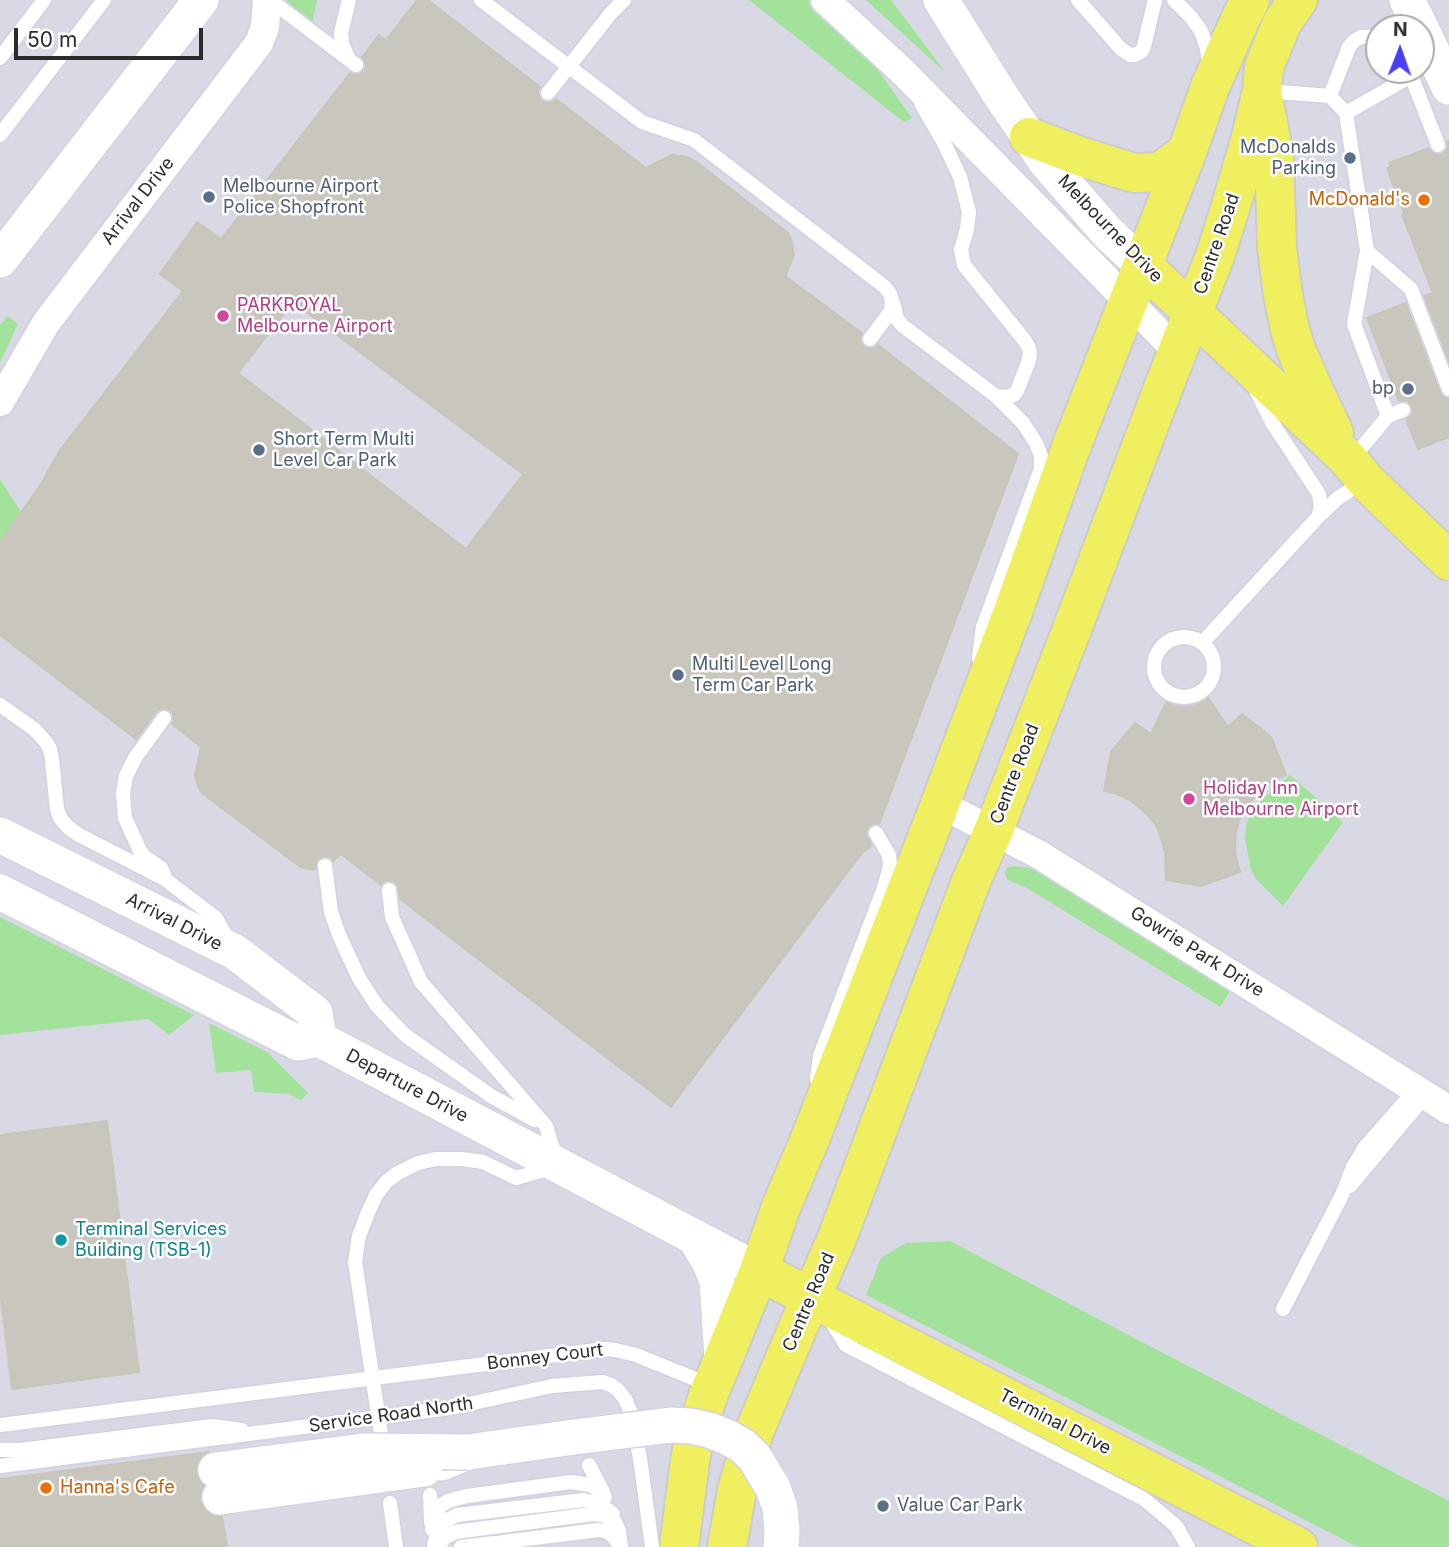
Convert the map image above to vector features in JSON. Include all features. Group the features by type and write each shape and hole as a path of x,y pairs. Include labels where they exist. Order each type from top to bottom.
{"main road":[{"path":"679,1547 694,1439 717,1372 759,1271 781,1207 940,804 1015,606 1074,437 1143,266 1210,87 1250,0"},
{"path":"1263,79 1265,0"},
{"name":"Centre Road","path":"727,1547 737,1490 754,1432 815,1300 972,879 1074,625 1215,256 1250,141 1263,79 1282,23 1298,0"},
{"name":"Melbourne Drive","path":"1263,79 1274,155 1278,265 1290,330 1315,393 1354,466"},
{"path":"1029,137 1134,173 1160,172 1187,152"},
{"name":"Melbourne Drive","path":"1143,266 1239,355 1449,561"},
{"name":"Departure Drive","path":"759,1271 815,1300"},
{"name":"Terminal Drive","path":"815,1300 1298,1547"}],"street":[{"path":"0,260 201,0"},
{"name":"Arrival Drive","path":"0,402 46,323 259,43 265,27 269,0"},
{"name":"Melbourne Drive","path":"825,0 902,71 1178,352"},
{"name":"Melbourne Drive","path":"941,0 1046,162 1108,233 1143,266"},
{"path":"1435,58 1449,87"},
{"name":"Gowrie Park Drive","path":"940,804 1038,854 1430,1098"},
{"name":"Arrival Drive","path":"0,835 235,952 315,1013 319,1039"},
{"name":"Departure Drive","path":"0,891 298,1043 319,1039 759,1271"},
{"path":"695,1238 717,1281 717,1372"},
{"path":"218,1483 431,1468 468,1452 649,1427 691,1426 709,1430 743,1446 764,1470 780,1507 781,1547"}],"lane":[{"path":"0,58 44,0"},
{"path":"0,135 104,0"},
{"path":"269,0 352,62 344,51 341,33 349,0"},
{"path":"481,0 642,122 694,140 885,287 890,294 897,320 903,326 996,396 1023,423 1036,443 1041,456 1041,468 983,627 968,728"},
{"path":"548,93 612,6 624,0"},
{"path":"1078,0 1121,49 1130,55 1142,51 1153,1"},
{"path":"1174,0 1201,31 1207,48 1210,87"},
{"path":"1330,96 1349,47 1354,41 1365,37"},
{"path":"1435,55 1449,43"},
{"path":"902,71 944,143 960,177 969,212 961,250 964,265 1029,348 1028,363 1017,391 1007,397 996,396"},
{"path":"1263,79 1330,96 1346,113 1367,251 1354,324 1388,416"},
{"path":"1346,113 1394,84"},
{"path":"1419,84 1438,145"},
{"path":"1367,251 1411,289 1445,393"},
{"path":"870,339 887,317 892,301"},
{"path":"1239,355 1273,424 1319,494 1321,506 1318,517"},
{"path":"1203,642 1318,517 1343,494 1354,466 1388,416 1403,410"},
{"path":"1184,636 1203,642 1213,654 1215,663 1212,680 1206,688 1198,694 1178,697 1161,687 1154,668 1159,649 1166,642 1184,636"},
{"path":"0,705 34,729 50,749 57,808 60,818 68,827 91,842 166,880 216,918 235,952"},
{"path":"164,718 125,776 123,793 125,818 136,846 145,857 161,868 166,880"},
{"path":"810,1139 820,1056 888,874 889,855 876,833"},
{"path":"325,866 331,912 339,935 359,978 377,1006 405,1035 491,1096 546,1126"},
{"path":"381,1434 355,1262 359,1236 372,1203 387,1181 405,1168 436,1159 483,1162 516,1178 558,1166 546,1126 421,982 392,917 388,890"},
{"path":"1283,1309 1365,1147 1430,1098"},
{"path":"815,1300 846,1345 1144,1499 1176,1526 1188,1547"},
{"name":"Bonney Court","path":"372,1379 605,1349 717,1372"},
{"path":"0,1425 372,1379"},
{"name":"Service Road North","path":"0,1466 379,1418 450,1408 552,1386 602,1382 622,1394 634,1420 652,1547"},
{"path":"0,1450 20,1450 213,1426 265,1433"},
{"path":"589,1465 615,1520 621,1547"},
{"path":"432,1529 440,1506 461,1497 571,1482 594,1487 605,1497"},
{"path":"430,1495 436,1546"},
{"path":"390,1503 396,1547"},
{"path":"436,1546 455,1532 588,1514 607,1516 615,1520"},
{"path":"461,1547 602,1530 611,1534 621,1547"},
{"path":"486,1547 503,1542"}],"shaded area":[{"path":"0,0 1449,0 1449,1547 0,1547"}],"green space":[{"path":"286,0 317,0 312,24 297,10"},
{"path":"749,0 811,0 868,56 912,118 904,122"},
{"path":"866,0 891,0 946,73"},
{"path":"7,316 18,324 0,363 0,325"},
{"path":"0,479 21,512 0,542"},
{"path":"1290,775 1343,822 1283,906 1257,880 1251,870 1245,839 1250,814"},
{"path":"1013,866 1030,868 1044,874 1231,990 1220,1007 1027,888 1008,880 1005,872"},
{"path":"0,917 194,1015 169,1035 149,1019 0,1035"},
{"path":"209,1023 267,1052 308,1093 301,1100 289,1094 254,1092 251,1070 216,1073"},
{"path":"950,1241 1449,1501 1449,1547 1358,1547 866,1295 881,1258 906,1243"}],"building":[{"path":"417,0 428,0 540,87 539,96 543,101 551,102 556,99 646,168 672,155 695,161 788,233 794,255 785,276 862,333 860,339 864,346 870,349 878,345 1018,454 879,824 872,824 867,829 870,847 862,853 671,1107 400,899 398,888 393,882 387,881 381,885 341,854 333,861 328,857 320,858 316,869 299,866 203,794 195,776 201,747 172,724 173,715 169,710 164,708 156,712 136,739 0,635 0,542 41,484 60,450 183,291 160,274 197,222 221,239 350,73 355,75 363,71 366,66 362,57 379,35 386,40","holes":["293,302 523,474 466,549 238,373"]},
{"name":"McDonald's","path":"1447,141 1449,362 1424,296 1433,293 1402,215 1404,214 1387,168 1391,167 1389,163 1429,148 1436,154 1442,154 1447,147"},
{"path":"1406,303 1440,392 1449,398 1449,437 1418,449 1406,419 1411,415 1412,407 1408,402 1399,401 1367,318"},
{"name":"Holiday Inn Melbourne Airport","path":"1204,692 1228,727 1242,714 1270,736 1286,775 1262,788 1239,820 1235,845 1240,872 1201,886 1166,880 1165,852 1157,827 1149,816 1130,800 1104,791 1111,752 1135,723 1151,734 1169,697 1190,699"},
{"name":"Terminal Services Building (TSB-1)","path":"107,1121 139,1372 12,1389 0,1291 0,1135"},
{"path":"209,1452 203,1454 197,1463 196,1473 204,1486 200,1500 205,1510 213,1516 222,1517 227,1547 0,1547 0,1479"}],"place":[{"name":"McDonalds Parking","path":"1350,158"},
{"name":"Melbourne Airport Police Shopfront","path":"209,197"},
{"name":"McDonald's","path":"1424,200"},
{"name":"PARKROYAL Melbourne Airport","path":"223,316"},
{"name":"bp","path":"1408,389"},
{"name":"Short Term Multi Level Car Park","path":"259,450"},
{"name":"Multi Level Long Term Car Park","path":"678,675"},
{"name":"Holiday Inn Melbourne Airport","path":"1189,799"},
{"name":"Terminal Services Building (TSB-1)","path":"61,1240"},
{"name":"Hanna's Cafe","path":"46,1488"},
{"name":"Value Car Park","path":"883,1506"}]}
